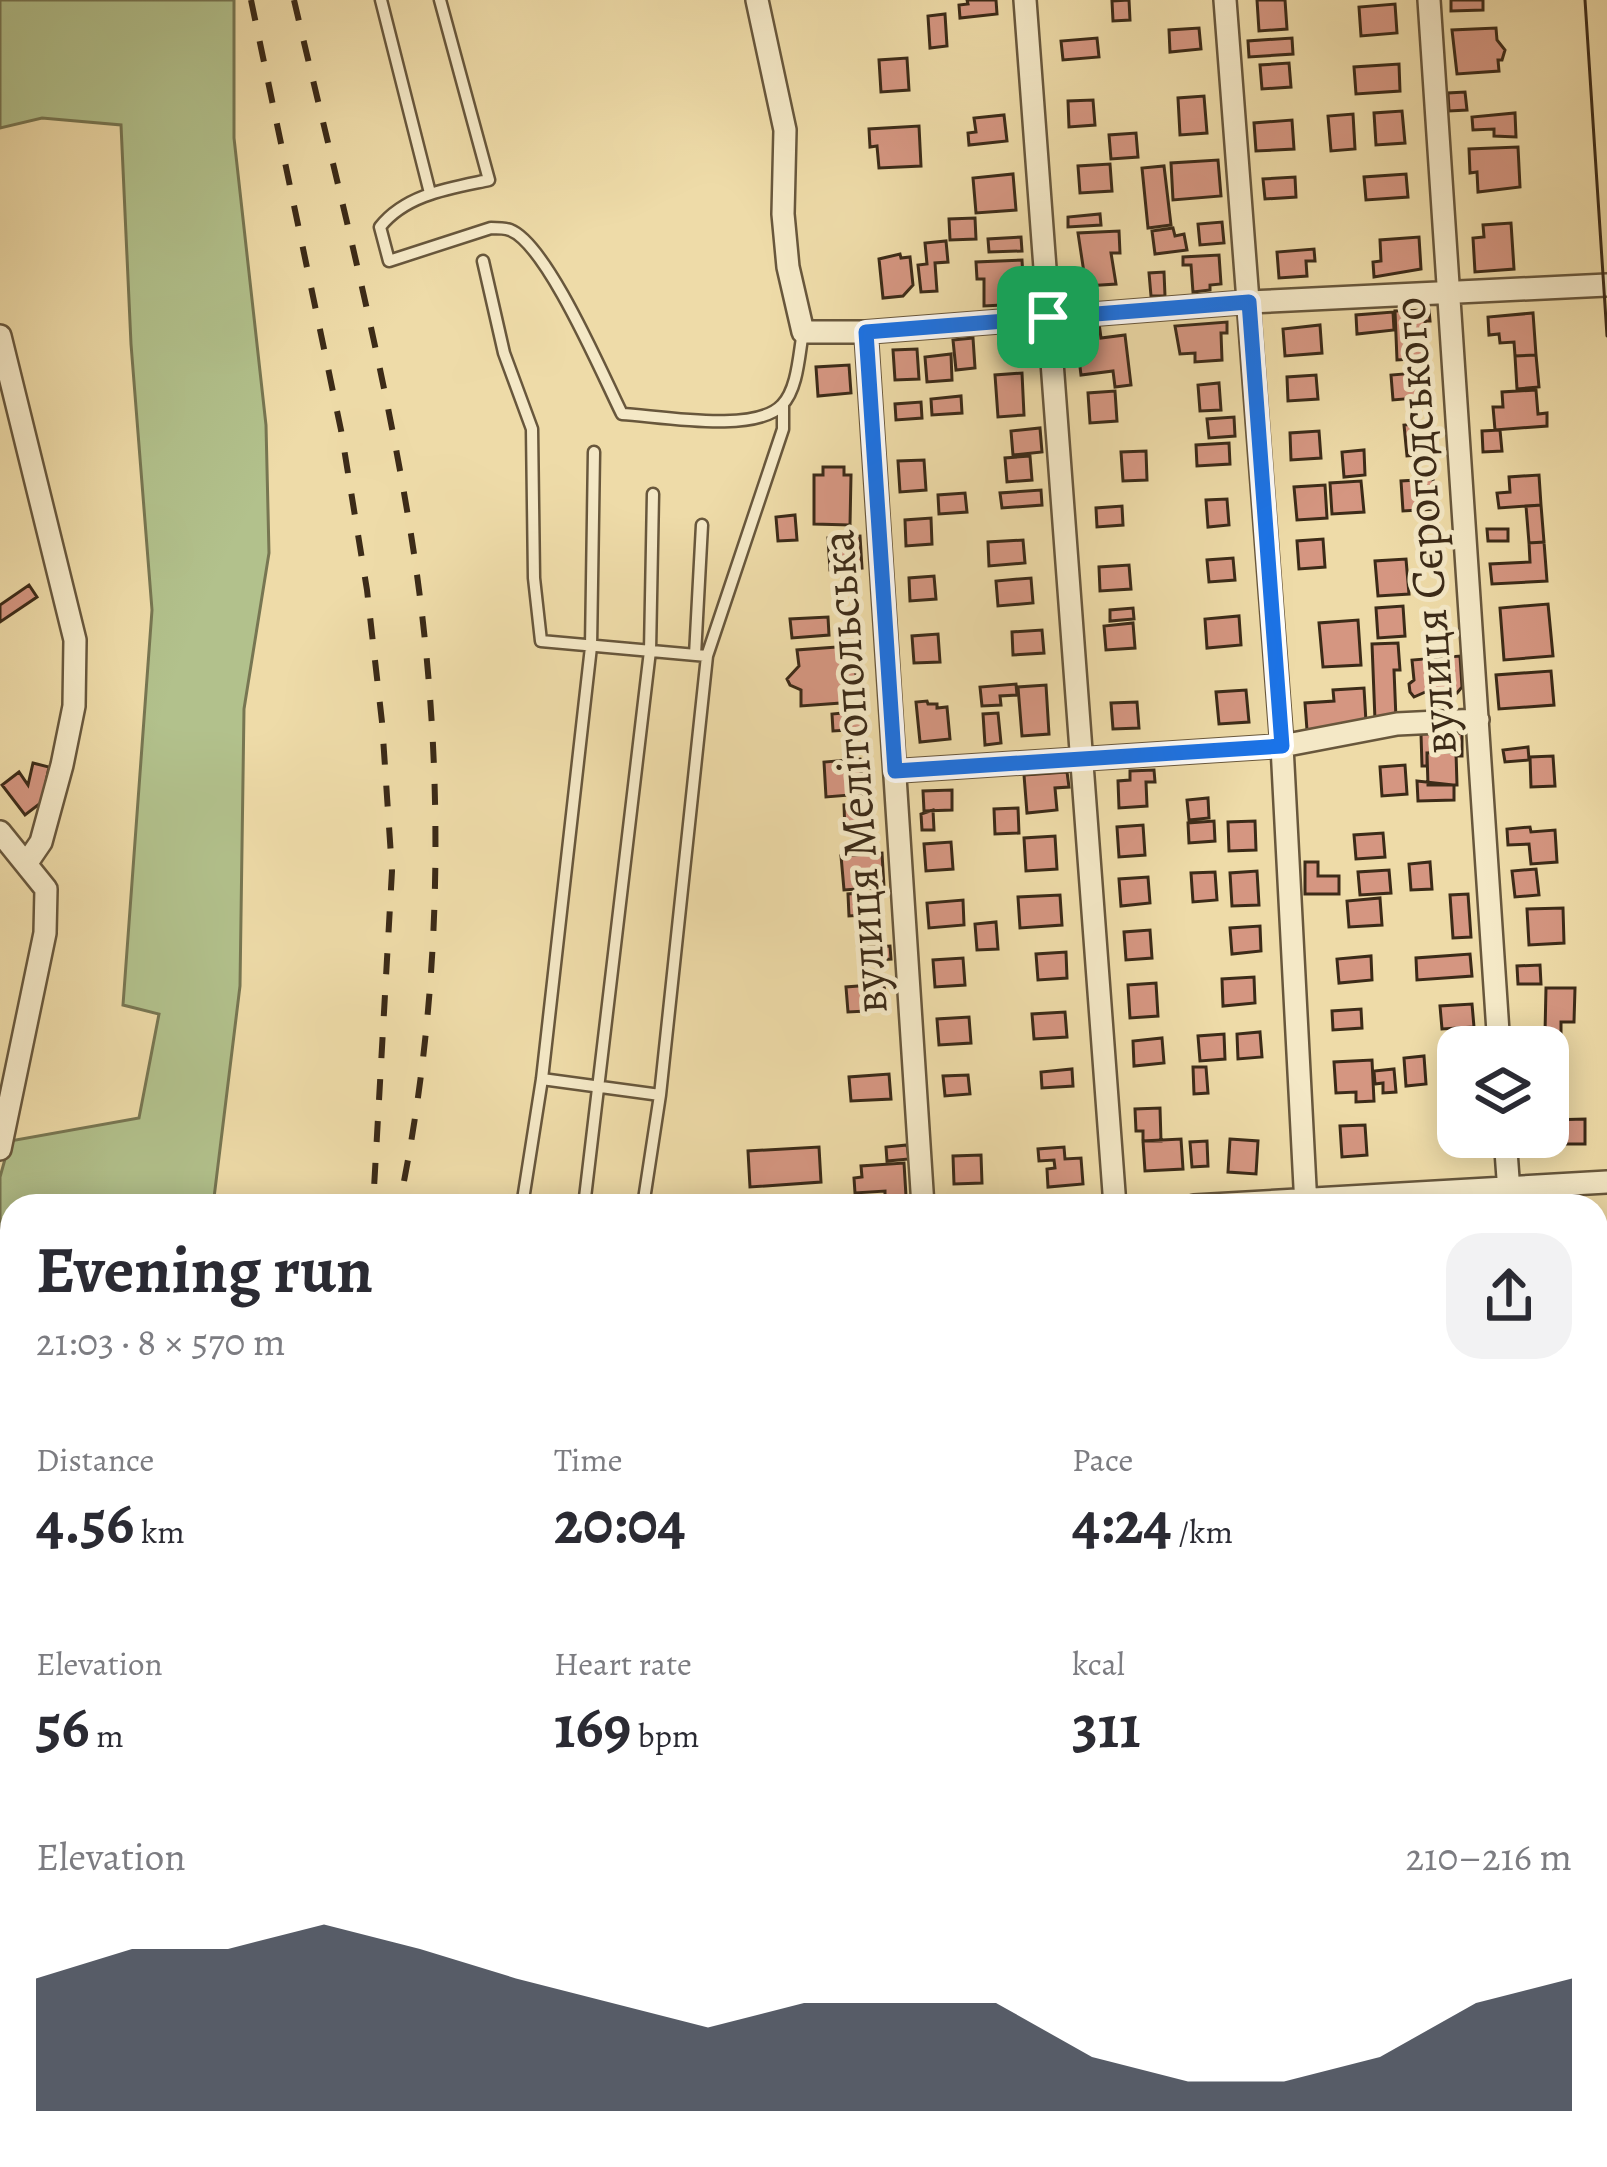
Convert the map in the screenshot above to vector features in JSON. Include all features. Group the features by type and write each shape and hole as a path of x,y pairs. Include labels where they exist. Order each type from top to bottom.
{"street":[{"path":"757,0 785,130 783,214 802,332 866,332 1249,302 1607,285"},
{"path":"1025,0 1114,1194"},
{"path":"1225,0 1282,746 1306,1194"},
{"name":"вулиця Сєрогодського","path":"1429,0 1498,1026"},
{"name":"вулиця Мелітопольська","path":"866,332 922,1194"},
{"path":"0,336 76,640 74,706 62,765 41,842 26,864"},
{"path":"895,771 1282,746 1397,724 1478,721"},
{"path":"0,832 46,889 45,933 0,1149"},
{"path":"1506,1158 1509,1194"},
{"path":"1529,1194 1607,1182"}],"lane":[{"path":"381,0 430,193"},
{"path":"440,0 489,179 430,193 392,212 380,227 389,261 491,228 508,228 523,238 561,292 622,414 738,421 761,417 783,405"},
{"path":"483,261 504,353 532,429 534,578 542,641 701,656"},
{"path":"701,656 782,429 783,405 795,374 802,332"},
{"path":"524,1194 542,1079 591,647 594,452"},
{"path":"586,1194 602,1089 650,651 653,494"},
{"path":"645,1194 660,1095 701,656 702,525"},
{"path":"542,1079 660,1095"}],"green space":[{"path":"0,0 234,0 234,138 266,425 269,553 244,709 240,986 214,1194 0,1194 10,1141 139,1118 159,1014 123,1005 152,610 131,344 121,125 42,118 0,128"}],"building":[{"path":"967,0 996,0 997,14 960,18 959,5 968,4"},
{"path":"1129,0 1130,20 1113,21 1112,1"},
{"path":"1257,0 1285,0 1287,29 1259,31"},
{"path":"1451,0 1483,0 1483,10 1451,11"},
{"path":"1395,4 1397,33 1361,36 1359,7"},
{"path":"945,14 947,46 930,48 928,16"},
{"path":"1199,28 1201,49 1170,52 1169,30"},
{"path":"1496,28 1497,40 1505,50 1498,60 1499,71 1457,74 1452,30"},
{"path":"1097,38 1099,57 1063,60 1061,41"},
{"path":"1292,38 1293,54 1249,57 1248,41"},
{"path":"907,58 909,90 881,92 879,60"},
{"path":"1289,63 1291,87 1262,89 1260,65"},
{"path":"1399,64 1400,91 1356,94 1354,67"},
{"path":"1465,92 1467,110 1449,111 1448,93"},
{"path":"1204,96 1207,133 1180,135 1178,98"},
{"path":"1093,100 1095,125 1069,127 1068,101"},
{"path":"1402,111 1405,143 1376,145 1374,113"},
{"path":"1515,113 1516,137 1494,136 1494,129 1473,130 1472,117"},
{"path":"1353,114 1355,149 1331,151 1328,116"},
{"path":"1004,115 1007,141 969,145 968,133 976,132 974,118"},
{"path":"1292,120 1294,149 1256,151 1254,123"},
{"path":"919,126 921,166 879,168 869,129"},
{"path":"1136,133 1138,157 1111,159 1109,135"},
{"path":"1518,147 1520,187 1478,192 1477,172 1470,173 1469,149"},
{"path":"1218,160 1221,196 1173,200 1171,163"},
{"path":"1110,164 1112,191 1080,193 1078,166"},
{"path":"1164,166 1171,225 1148,228 1142,168"},
{"path":"1013,174 1016,210 976,213 973,178"},
{"path":"1406,174 1408,197 1366,200 1364,177"},
{"path":"1295,177 1296,197 1265,199 1263,179"},
{"path":"1100,214 1101,225 1068,227 1068,217"},
{"path":"975,218 976,239 950,240 949,219"},
{"path":"1222,222 1224,243 1200,245 1198,224"},
{"path":"1511,223 1514,269 1475,272 1473,238 1484,237 1483,225"},
{"path":"1173,228 1175,236 1184,234 1187,250 1155,254 1152,231"},
{"path":"1119,231 1120,253 1111,253 1116,284 1086,286 1078,233"},
{"path":"1021,237 1022,251 989,252 988,239"},
{"path":"1419,237 1421,269 1374,277 1373,262 1381,261 1380,240"},
{"path":"946,241 948,262 935,263 937,291 921,292 918,265 927,264 925,243"},
{"path":"1314,249 1315,261 1306,261 1307,276 1279,278 1277,252"},
{"path":"900,254 910,257 913,285 903,296 883,298 879,259"},
{"path":"1219,255 1221,284 1193,292 1191,265 1183,265 1183,257"},
{"path":"1022,260 1023,277 1015,277 1016,293 1001,294 1002,305 984,306 984,279 977,279 976,262"},
{"path":"1164,272 1165,296 1151,296 1149,273"},
{"path":"1429,310 1427,358 1397,360 1395,311"},
{"path":"1393,312 1394,330 1357,334 1356,315"},
{"path":"1533,313 1536,355 1515,356 1514,342 1500,343 1499,334 1489,335 1488,317"},
{"path":"1227,322 1227,333 1221,333 1222,360 1195,362 1195,353 1180,354 1175,326"},
{"path":"1099,323 1101,338 1125,335 1131,385 1115,387 1113,371 1081,375 1075,326"},
{"path":"1320,325 1322,353 1285,356 1283,329"},
{"path":"973,338 975,368 956,370 953,340"},
{"path":"917,349 919,379 895,380 893,350"},
{"path":"951,354 952,380 927,382 925,357"},
{"path":"1536,355 1539,387 1517,389 1515,356"},
{"path":"849,365 851,393 818,396 816,367"},
{"path":"1427,372 1428,397 1393,400 1391,375"},
{"path":"1022,373 1024,415 998,417 995,375"},
{"path":"1316,375 1318,399 1288,401 1287,377"},
{"path":"1219,383 1221,410 1200,411 1198,385"},
{"path":"1536,390 1538,414 1547,413 1547,426 1495,430 1493,407 1503,407 1502,392"},
{"path":"1115,391 1117,421 1090,423 1088,393"},
{"path":"961,396 962,413 932,415 931,399"},
{"path":"921,402 922,418 896,420 895,404"},
{"path":"1234,417 1235,436 1209,438 1207,419"},
{"path":"1429,423 1431,454 1407,456 1404,425"},
{"path":"1040,428 1042,452 1013,455 1011,431"},
{"path":"1500,430 1502,451 1483,452 1482,431"},
{"path":"1319,431 1321,458 1291,460 1290,433"},
{"path":"1229,443 1230,464 1197,466 1196,445"},
{"path":"1364,450 1365,475 1344,477 1342,452"},
{"path":"1146,451 1147,480 1123,481 1121,452"},
{"path":"1030,456 1032,480 1007,482 1005,458"},
{"path":"924,460 926,490 900,492 898,461"},
{"path":"823,467 844,467 844,475 851,475 850,525 814,524 814,475 823,475"},
{"path":"1539,475 1541,505 1499,508 1497,493 1510,492 1509,477"},
{"path":"1433,479 1435,509 1403,511 1401,481"},
{"path":"1361,481 1364,512 1332,514 1330,483"},
{"path":"1325,485 1327,518 1297,520 1294,487"},
{"path":"1041,490 1042,505 1002,508 1000,493"},
{"path":"965,493 967,512 939,514 938,495"},
{"path":"1227,499 1229,525 1208,527 1206,500"},
{"path":"1541,505 1544,542 1529,543 1526,506"},
{"path":"1122,506 1123,525 1097,527 1096,508"},
{"path":"795,515 797,540 778,541 776,517"},
{"path":"931,518 932,544 906,546 905,520"},
{"path":"1487,529 1508,529 1508,541 1488,541"},
{"path":"860,536 862,568 830,570 828,538"},
{"path":"1323,539 1325,567 1299,569 1297,541"},
{"path":"1023,540 1025,563 989,566 988,542"},
{"path":"1544,542 1547,581 1492,584 1490,564 1530,562 1529,543"},
{"path":"1233,558 1235,580 1209,582 1207,560"},
{"path":"1406,559 1409,594 1378,596 1375,561"},
{"path":"1129,565 1131,589 1100,591 1099,567"},
{"path":"934,576 936,599 910,601 909,578"},
{"path":"1031,578 1033,603 998,606 996,581"},
{"path":"29,585 37,597 0,622 0,605"},
{"path":"1548,604 1553,656 1504,660 1500,608"},
{"path":"1403,606 1405,636 1378,638 1376,608"},
{"path":"1133,608 1134,619 1110,621 1110,610"},
{"path":"1239,616 1241,645 1207,648 1205,619"},
{"path":"828,617 829,635 792,638 790,619"},
{"path":"1358,620 1361,665 1323,667 1319,623"},
{"path":"1133,623 1135,648 1106,650 1104,626"},
{"path":"1042,630 1044,653 1013,655 1012,632"},
{"path":"938,634 940,662 914,663 912,636"},
{"path":"1398,643 1396,719 1375,720 1372,644"},
{"path":"850,646 856,674 854,702 801,706 801,690 787,679 799,666 797,650"},
{"path":"1460,656 1462,687 1457,693 1445,689 1443,694 1432,695 1430,690 1414,697 1409,684 1414,680 1412,660"},
{"path":"1551,671 1554,705 1499,709 1496,675"},
{"path":"1016,684 1017,695 1000,696 1001,705 982,706 980,687"},
{"path":"1046,685 1049,734 1022,736 1018,687"},
{"path":"1364,688 1366,722 1307,730 1305,703 1334,701 1333,690"},
{"path":"1246,690 1249,722 1219,724 1216,692"},
{"path":"927,701 937,708 947,707 950,739 920,742 916,702"},
{"path":"1137,702 1139,728 1113,729 1111,703"},
{"path":"864,711 865,729 833,731 832,714"},
{"path":"998,713 1001,743 985,745 983,714"},
{"path":"1462,733 1462,756 1427,753 1427,766 1422,766 1421,734"},
{"path":"1528,747 1529,760 1505,762 1503,750"},
{"path":"1456,752 1457,785 1428,785 1427,753"},
{"path":"1553,756 1555,786 1531,787 1530,757"},
{"path":"860,759 863,794 826,797 824,762"},
{"path":"33,763 49,767 42,802 25,815 2,785 19,772 28,785"},
{"path":"1405,765 1407,794 1382,796 1380,767"},
{"path":"1154,770 1155,782 1146,782 1147,806 1119,808 1118,781 1130,780 1130,771"},
{"path":"1067,772 1069,787 1055,788 1057,810 1027,813 1024,775"},
{"path":"1417,781 1454,785 1454,800 1418,801"},
{"path":"952,790 952,810 924,811 923,791"},
{"path":"1208,798 1209,818 1189,820 1187,800"},
{"path":"870,803 872,829 845,831 844,805"},
{"path":"1018,808 1019,833 995,834 994,809"},
{"path":"933,810 934,830 922,830 921,814"},
{"path":"1214,821 1215,841 1189,843 1188,823"},
{"path":"1255,821 1256,850 1229,851 1228,822"},
{"path":"1143,825 1145,855 1119,857 1117,827"},
{"path":"1530,827 1531,832 1555,830 1557,862 1531,864 1529,844 1508,845 1507,829"},
{"path":"1383,833 1385,857 1356,859 1354,835"},
{"path":"1055,836 1057,869 1026,871 1024,838"},
{"path":"951,842 953,869 926,871 924,844"},
{"path":"882,853 884,887 844,890 841,856"},
{"path":"1305,862 1318,862 1318,876 1339,876 1339,894 1305,894"},
{"path":"1430,862 1432,889 1411,890 1409,864"},
{"path":"1536,869 1539,895 1515,897 1512,871"},
{"path":"1389,870 1391,893 1360,895 1358,872"},
{"path":"1257,871 1259,905 1232,906 1230,873"},
{"path":"1215,872 1217,900 1193,902 1191,873"},
{"path":"1148,877 1150,903 1121,906 1119,879"},
{"path":"876,892 878,914 849,916 848,894"},
{"path":"1468,894 1471,937 1453,938 1450,895"},
{"path":"1060,895 1062,925 1020,928 1018,897"},
{"path":"1380,898 1382,925 1349,927 1347,901"},
{"path":"963,900 964,925 929,928 927,903"},
{"path":"1563,908 1564,943 1529,945 1527,909"},
{"path":"996,922 998,949 977,950 975,924"},
{"path":"1260,926 1261,951 1232,954 1230,928"},
{"path":"1150,930 1152,958 1126,960 1124,932"},
{"path":"890,946 891,959 860,961 859,948"},
{"path":"1066,952 1067,978 1038,980 1036,954"},
{"path":"1470,954 1472,976 1417,980 1416,958"},
{"path":"1371,956 1372,980 1339,983 1337,959"},
{"path":"963,958 965,985 935,987 933,960"},
{"path":"1540,965 1541,984 1518,984 1517,966"},
{"path":"1254,977 1255,1003 1223,1006 1222,979"},
{"path":"1156,983 1158,1016 1130,1018 1128,985"},
{"path":"884,984 886,1010 848,1012 846,987"},
{"path":"1546,988 1575,988 1574,1022 1545,1026"},
{"path":"1472,1004 1474,1026 1442,1026 1440,1006"},
{"path":"1361,1009 1362,1028 1333,1030 1332,1011"},
{"path":"1065,1012 1067,1037 1034,1039 1032,1014"},
{"path":"969,1017 971,1043 939,1045 937,1019"},
{"path":"1260,1032 1262,1057 1238,1059 1237,1034"},
{"path":"1224,1034 1225,1059 1200,1061 1198,1036"},
{"path":"1162,1038 1164,1063 1134,1066 1133,1041"},
{"path":"1424,1056 1426,1084 1406,1086 1404,1058"},
{"path":"1372,1060 1374,1101 1356,1102 1356,1092 1336,1093 1334,1062"},
{"path":"1193,1067 1206,1067 1208,1093 1194,1094"},
{"path":"1072,1069 1073,1086 1042,1088 1041,1072"},
{"path":"1394,1069 1396,1092 1383,1093 1383,1083 1375,1084 1374,1071"},
{"path":"889,1074 891,1099 851,1101 849,1077"},
{"path":"968,1075 970,1094 945,1096 943,1076"},
{"path":"1160,1108 1161,1141 1143,1141 1143,1131 1136,1131 1135,1109"},
{"path":"1569,1119 1585,1119 1585,1144 1569,1144"},
{"path":"1365,1125 1367,1155 1342,1157 1340,1126"},
{"path":"1181,1139 1183,1169 1145,1171 1143,1141"},
{"path":"1230,1139 1258,1141 1256,1174 1228,1172"},
{"path":"1207,1141 1208,1166 1192,1167 1190,1142"},
{"path":"907,1145 909,1159 887,1161 886,1147"},
{"path":"819,1147 821,1182 750,1187 748,1151"},
{"path":"1064,1147 1065,1159 1081,1158 1083,1184 1048,1187 1047,1169 1055,1168 1054,1160 1039,1161 1038,1149"},
{"path":"981,1155 982,1183 954,1184 953,1156"},
{"path":"904,1163 906,1194 855,1193 854,1178 862,1177 861,1166"}],"tram line":[{"path":"1585,0 1607,336"}],"railway":[{"path":"251,0 341,430 382,722 392,871 374,1194"},
{"path":"294,0 384,386 408,516 429,687 434,774 433,949 426,1035 401,1194"}],"route":[{"path":"1249,302 1282,746 895,771 866,332 1048,317 1249,302"}]}
